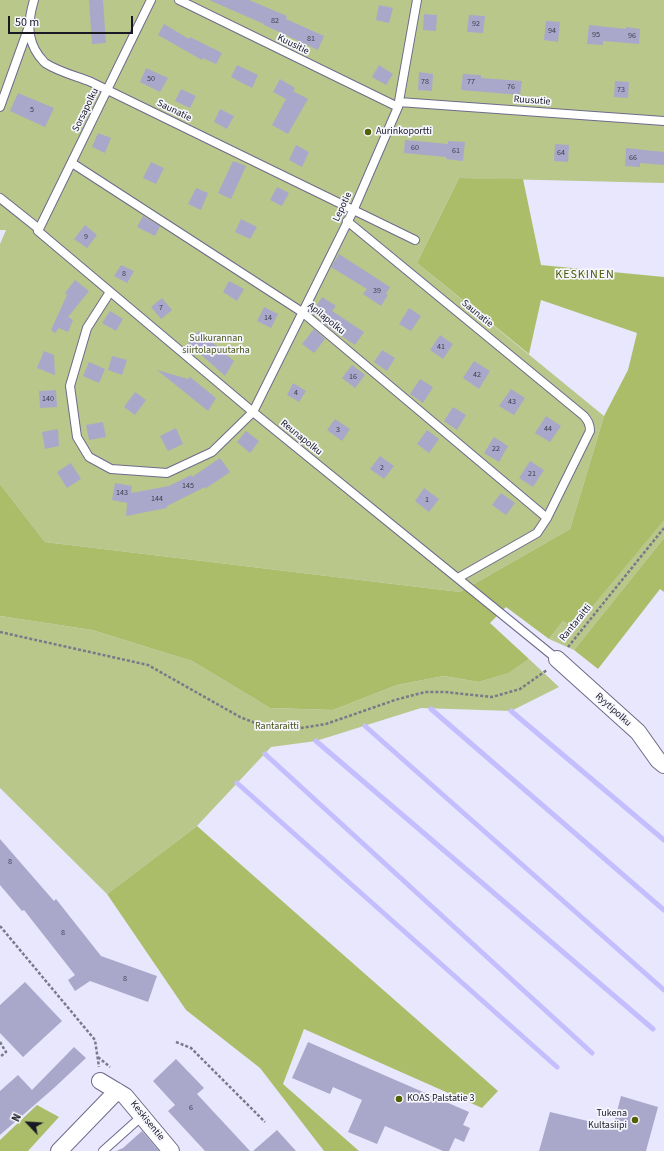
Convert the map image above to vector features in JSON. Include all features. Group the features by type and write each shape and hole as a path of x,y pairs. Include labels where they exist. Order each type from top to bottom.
{"street":[{"name":"Ryytipolku","path":"557,660 638,732 664,766"},
{"name":"Keskisentie","path":"100,1081 125,1096 171,1151"},
{"path":"59,1151 117,1091"}],"lane":[{"name":"Saunatie","path":"34,0 30,14 30,37 36,51 44,62 60,71 91,82 415,240"},
{"name":"Sorsapolku","path":"39,229 151,0"},
{"name":"Kuusitie","path":"179,0 398,105"},
{"name":"Lepotie","path":"110,292 87,328 70,386 77,437 89,457 111,469 167,473 212,452 253,412 348,221 398,105 417,0"},
{"path":"0,107 30,24"},
{"name":"Ruusutie","path":"398,105 664,121"},
{"name":"Apilapolku","path":"72,162 302,312 547,518"},
{"name":"Reunapolku","path":"0,198 39,229 38,231 253,412 557,660"},
{"name":"Saunatie","path":"348,221 588,420 590,431 547,518"},
{"path":"458,578 537,533 547,518"},
{"path":"103,1151 142,1116"}],"path":[{"name":"Rantaraitti","path":"0,632 148,665 240,717 263,726 294,729 326,724 394,700 425,692 445,692 492,697 520,689 545,672 557,660 664,528"},
{"path":"0,926 95,1040 100,1081"},
{"path":"0,1042 6,1052 0,1057"},
{"path":"176,1042 191,1048 265,1122"}],"green space":[{"name":"Sulkurannan siirtolapuutarha","path":"0,0 664,0 664,183 459,178 417,263 604,416 570,529 460,592 45,542 0,484 0,244 6,230 0,230"},
{"path":"459,178 523,179 541,265 664,277 664,520 574,629 563,621 549,639 506,607 490,623 529,659 509,673 479,682 444,676 397,685 333,710 270,708 192,661 92,630 0,616 0,484 45,542 460,592 570,529 604,416 628,370 637,333 541,300 529,354 417,263"},
{"path":"664,519 664,538 574,650 549,639 563,621 574,629"},
{"path":"664,538 664,592 660,589 598,669 574,650"},
{"path":"0,616 92,630 192,661 270,708 333,710 397,685 444,676 479,682 509,673 529,659 559,687 511,711 421,708 316,741 271,747 197,826 107,894 0,788"},
{"path":"197,826 498,1091 482,1108 304,1029 283,1084 359,1151 324,1151 260,1068 186,1010 107,894"},
{"path":"37,1105 59,1117 28,1151 0,1151 0,1140"}],"building":[{"path":"89,0 103,0 106,43 92,44"},
{"path":"209,0 249,0 287,16 286,19 324,36 318,50"},
{"path":"379,5 393,8 389,23 376,20"},
{"path":"424,14 437,15 436,31 423,30"},
{"path":"469,15 485,16 483,33 467,32"},
{"path":"546,21 560,22 558,42 544,40"},
{"path":"164,24 189,39 190,37 222,53 216,64 203,58 202,60 158,35"},
{"path":"589,25 640,29 639,44 603,41 603,45 587,44"},
{"path":"237,65 258,75 252,88 231,77"},
{"path":"379,65 393,74 386,85 372,77"},
{"path":"146,68 168,78 160,92 140,82"},
{"path":"419,72 433,74 432,91 418,90"},
{"path":"463,74 481,75 481,78 522,81 520,95 461,90"},
{"path":"280,79 295,88 293,91 308,99 288,134 272,125 286,99 273,92"},
{"path":"615,81 629,82 628,98 614,97"},
{"path":"181,89 196,96 190,108 175,101"},
{"path":"18,93 54,108 45,127 10,111"},
{"path":"220,109 234,116 227,129 214,122"},
{"path":"98,133 111,138 105,153 92,147"},
{"path":"405,140 448,144 448,141 465,142 463,161 446,159 446,157 404,153"},
{"path":"555,144 569,145 568,162 554,161"},
{"path":"296,145 309,152 302,167 289,160"},
{"path":"626,148 664,152 664,165 640,163 640,167 625,166"},
{"path":"233,161 246,166 231,199 218,193"},
{"path":"151,162 164,168 156,184 143,178"},
{"path":"277,187 289,193 282,206 270,200"},
{"path":"196,188 208,193 201,210 188,204"},
{"path":"143,216 160,226 155,236 137,227"},
{"path":"241,219 257,227 250,239 235,232"},
{"path":"85,225 97,235 87,248 74,239"},
{"path":"339,254 390,287 386,294 388,295 381,306 363,294 367,289 331,267"},
{"path":"121,265 134,271 127,283 114,276"},
{"path":"75,280 89,291 68,317 73,320 68,332 59,328 55,333 51,330 67,295 65,293"},
{"path":"229,281 244,289 237,301 223,292"},
{"path":"322,297 336,306 332,311 364,332 355,345 320,320 321,318 312,313"},
{"path":"162,298 172,310 161,319 151,307"},
{"path":"264,307 278,314 271,328 257,321"},
{"path":"409,308 421,316 411,331 399,324"},
{"path":"110,311 123,319 116,331 102,323"},
{"path":"314,329 325,339 314,353 302,344"},
{"path":"199,331 234,361 225,376 188,343"},
{"path":"440,335 453,344 443,359 430,350"},
{"path":"382,350 395,358 387,371 374,362"},
{"path":"44,351 54,355 55,375 37,368"},
{"path":"112,356 127,360 122,375 108,370"},
{"path":"474,361 490,371 479,389 463,378"},
{"path":"89,362 105,369 99,383 83,376"},
{"path":"352,365 365,375 355,388 342,378"},
{"path":"157,370 188,379 190,377 216,398 208,411"},
{"path":"420,379 433,387 423,403 410,394"},
{"path":"293,383 306,391 299,402 287,395"},
{"path":"511,389 525,398 514,415 499,406"},
{"path":"56,390 57,407 40,408 39,391"},
{"path":"135,392 146,400 135,415 124,407"},
{"path":"453,407 466,415 457,430 444,421"},
{"path":"546,416 561,426 550,442 535,433"},
{"path":"335,419 350,429 342,441 327,430"},
{"path":"103,422 106,437 89,440 86,425"},
{"path":"176,428 183,444 168,451 160,436"},
{"path":"58,429 59,446 45,449 42,432"},
{"path":"427,430 439,439 429,453 417,444"},
{"path":"246,431 259,441 250,453 237,442"},
{"path":"494,437 508,446 499,462 484,453"},
{"path":"380,456 394,466 384,479 370,469"},
{"path":"220,458 230,472 205,489 205,487 167,506 167,508 126,516 127,503 112,500 115,483 132,486 131,493 169,486 191,475 192,477"},
{"path":"530,461 544,470 533,487 519,478"},
{"path":"71,463 81,479 67,488 57,472"},
{"path":"424,488 439,499 429,512 415,501"},
{"path":"501,493 515,503 506,515 492,505"},
{"path":"0,839 54,901 56,899 101,956 157,976 148,1002 90,981 75,991 68,980 75,975 24,910 22,911 0,885"},
{"path":"25,982 62,1021 23,1057 0,1033 0,1005"},
{"name":"KOAS Palstatie 3","path":"308,1042 469,1112 463,1125 470,1128 464,1142 455,1138 449,1151 443,1151 385,1126 377,1144 348,1132 362,1100 333,1087 330,1094 292,1078"},
{"path":"74,1047 86,1058 0,1135 0,1091 18,1075 32,1090"},
{"path":"176,1059 204,1088 197,1094 250,1151 205,1151 168,1111 175,1105 153,1081"},
{"name":"Tukena Kultasiipi","path":"621,1096 658,1107 646,1151 539,1151 550,1112 613,1127"},
{"path":"277,1130 296,1151 253,1151"},
{"path":"142,1131 159,1151 116,1151 123,1148"}],"waterway":[{"path":"431,709 664,910"},
{"path":"511,711 664,840"},
{"path":"365,726 664,990"},
{"path":"316,741 653,1029"},
{"path":"265,754 592,1053"},
{"path":"237,783 557,1067"}],"place":[{"name":"Aurinkoportti","path":"368,132"},
{"name":"KOAS Palstatie 3","path":"399,1099"},
{"name":"Tukena Kultasiipi","path":"635,1120"}],"district":[{"name":"KESKINEN","path":"585,275"}]}
